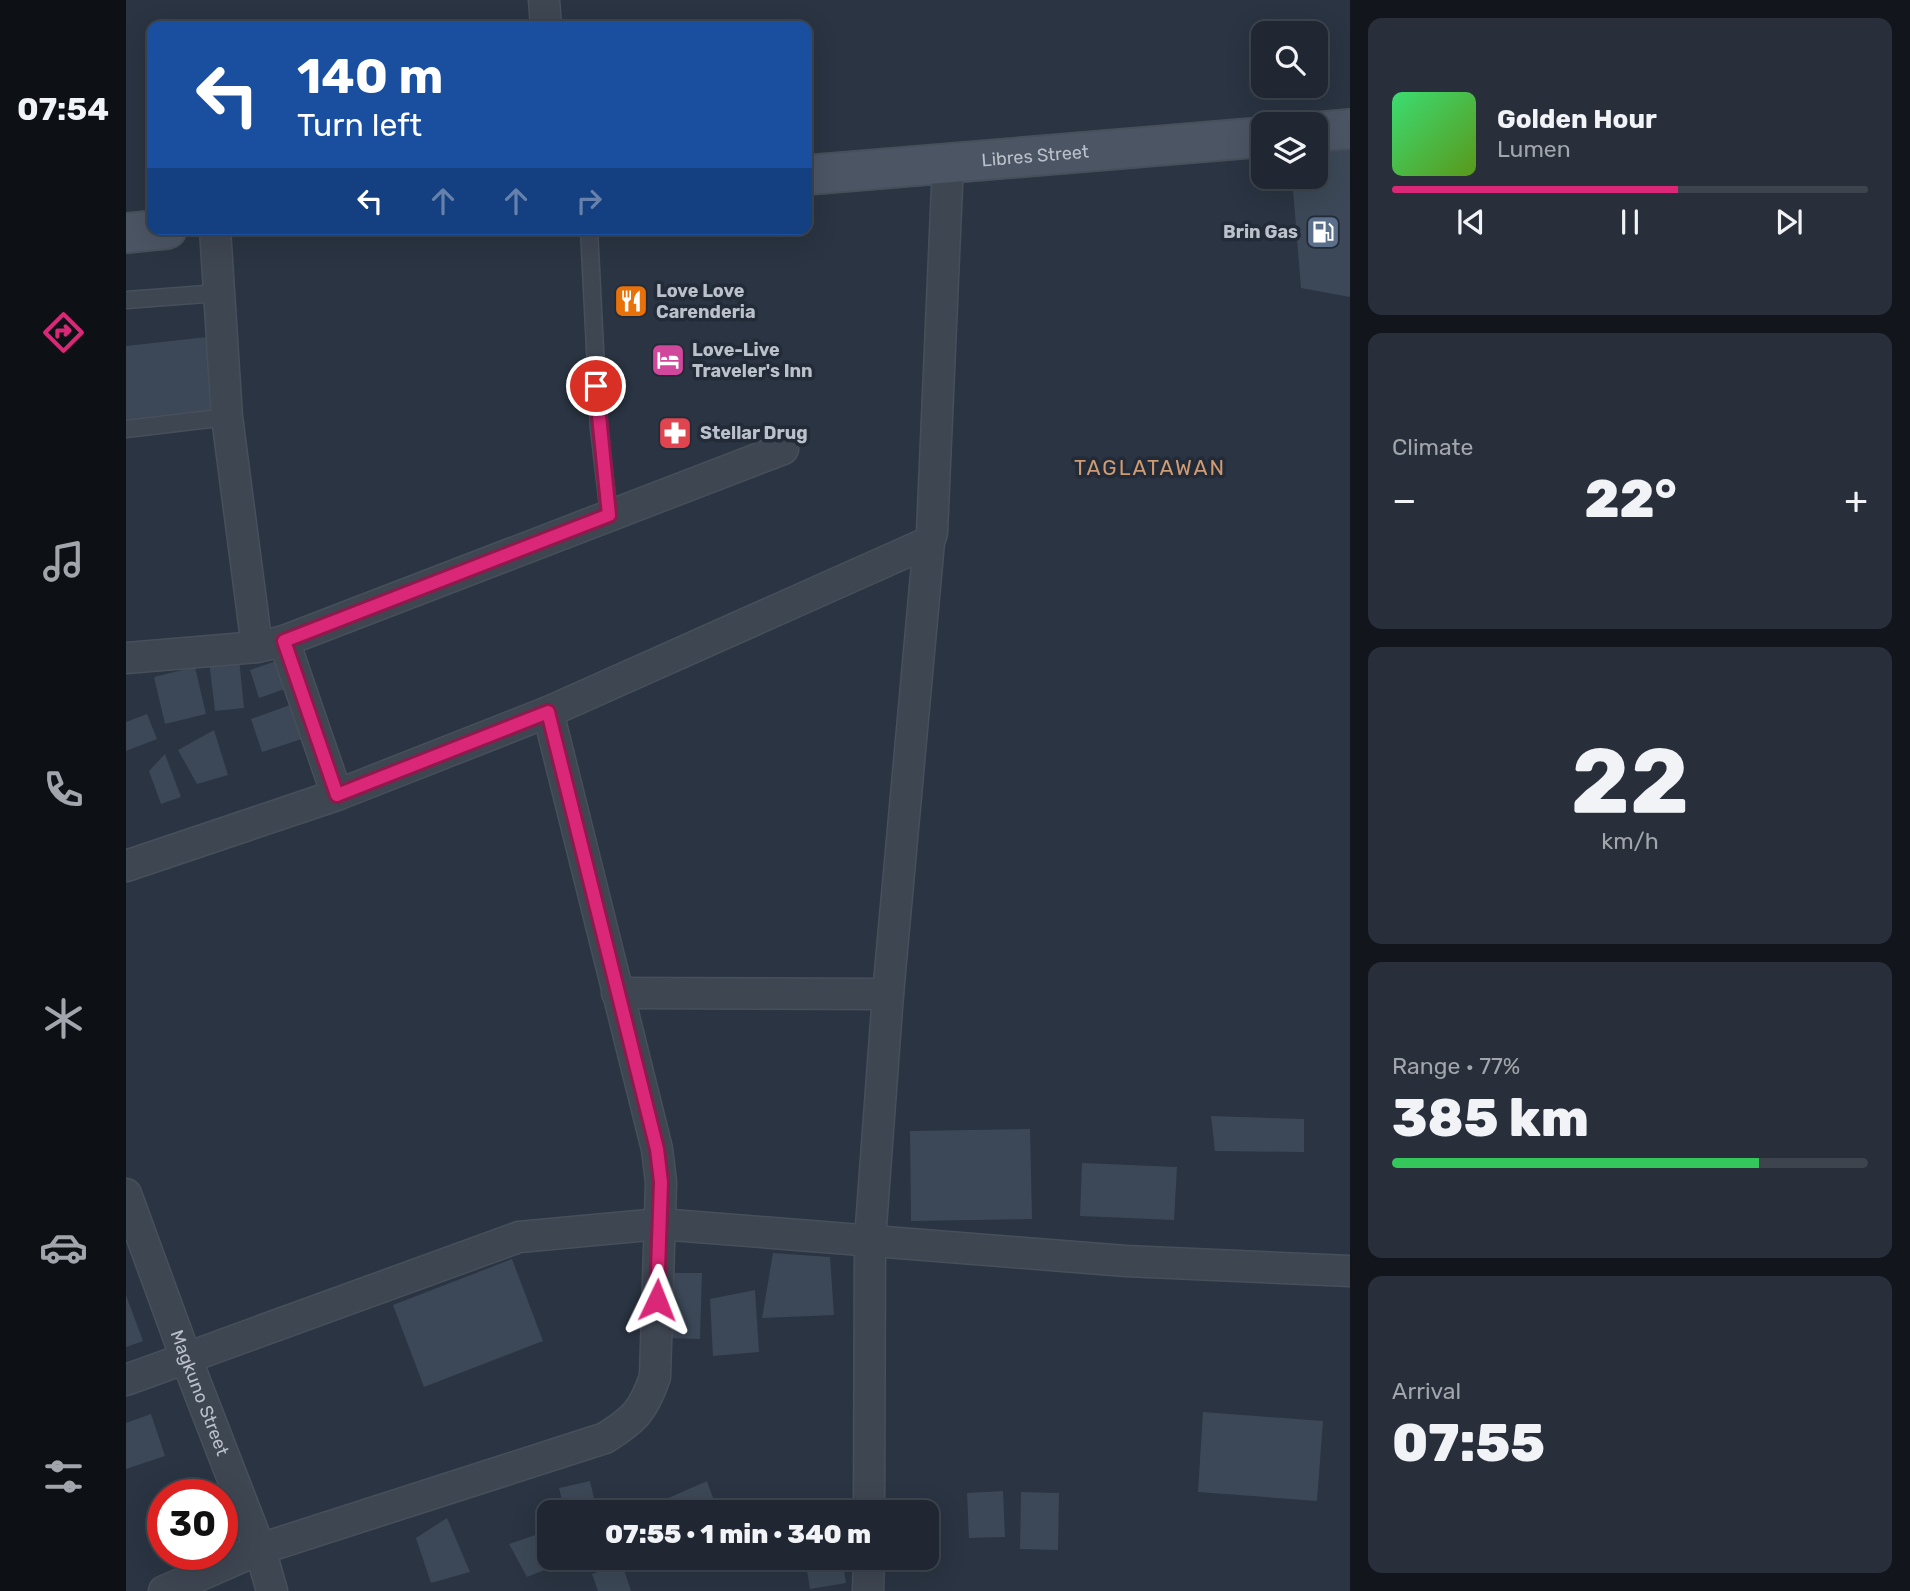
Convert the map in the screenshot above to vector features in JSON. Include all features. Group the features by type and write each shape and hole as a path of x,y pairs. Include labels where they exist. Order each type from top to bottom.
{"main road":[{"path":"1328,131 1350,129"},
{"name":"Libres Street","path":"812,175 1251,137"},
{"path":"126,233 147,231"}],"street":[{"path":"544,0 546,21"},
{"path":"869,1500 870,1240 888,994 933,520 948,163"},
{"path":"215,235 227,417 271,644 337,795"},
{"path":"126,659 271,644 783,449"},
{"path":"126,866 337,795 548,712 929,542"},
{"path":"164,1591 260,1549 604,1438 638,1414 649,1394 654,1377 661,1182 657,1149 548,712"},
{"path":"617,993 888,994"},
{"name":"Magkuno Street","path":"126,1194 260,1549 272,1591"},
{"path":"126,1380 519,1237 659,1224 1126,1261 1350,1271"},
{"path":"868,1591 869,1570"}],"lane":[{"path":"589,235 599,429 609,515"},
{"path":"126,300 219,293"},
{"path":"126,429 227,417"}],"building":[{"name":"Brin Gas","path":"1350,149 1350,297 1301,288 1293,189 1328,189 1328,151"},
{"path":"207,337 216,410 126,421 126,346"},
{"path":"239,658 244,708 215,711 209,661"},
{"path":"279,660 288,688 259,698 250,670"},
{"path":"195,667 206,714 165,724 154,677"},
{"path":"290,705 302,739 262,752 251,719"},
{"path":"147,714 157,739 126,751 126,722"},
{"path":"214,730 228,775 197,784 178,750"},
{"path":"165,754 181,797 161,804 149,771"},
{"path":"1211,1116 1304,1119 1304,1152 1215,1151"},
{"path":"1030,1129 1032,1219 911,1221 910,1131"},
{"path":"1082,1163 1177,1167 1174,1220 1080,1216"},
{"path":"773,1253 830,1257 834,1315 762,1318"},
{"path":"512,1259 543,1341 424,1387 393,1305"},
{"path":"669,1273 702,1273 700,1339 668,1338"},
{"path":"755,1290 759,1352 713,1356 710,1299"},
{"path":"126,1295 143,1341 126,1347"},
{"path":"1203,1412 1323,1421 1317,1501 1198,1492"},
{"path":"151,1414 165,1456 126,1469 126,1423"},
{"path":"590,1481 594,1500 562,1500 559,1488"},
{"path":"707,1481 714,1500 664,1500"},
{"path":"1003,1491 1005,1537 969,1538 967,1493"},
{"path":"1021,1492 1059,1493 1058,1550 1020,1549"},
{"path":"447,1518 470,1572 431,1583 416,1538"},
{"path":"537,1534 537,1570 544,1570 527,1577 509,1544"},
{"path":"604,1570 624,1570 631,1591 598,1591 592,1574"},
{"path":"807,1570 844,1570 846,1583 810,1589"}],"place":[{"name":"Brin Gas","path":"1323,232"},
{"name":"Love Love Carenderia","path":"631,301"},
{"name":"Love-Live Traveler's Inn","path":"668,360"},
{"name":"Stellar Drug","path":"675,433"}],"district":[{"name":"TAGLATAWAN","path":"1150,467"}],"route":[{"path":"596,386 609,515 284,641 337,795 548,712 611,974 657,1149 661,1182 657,1300"}]}
